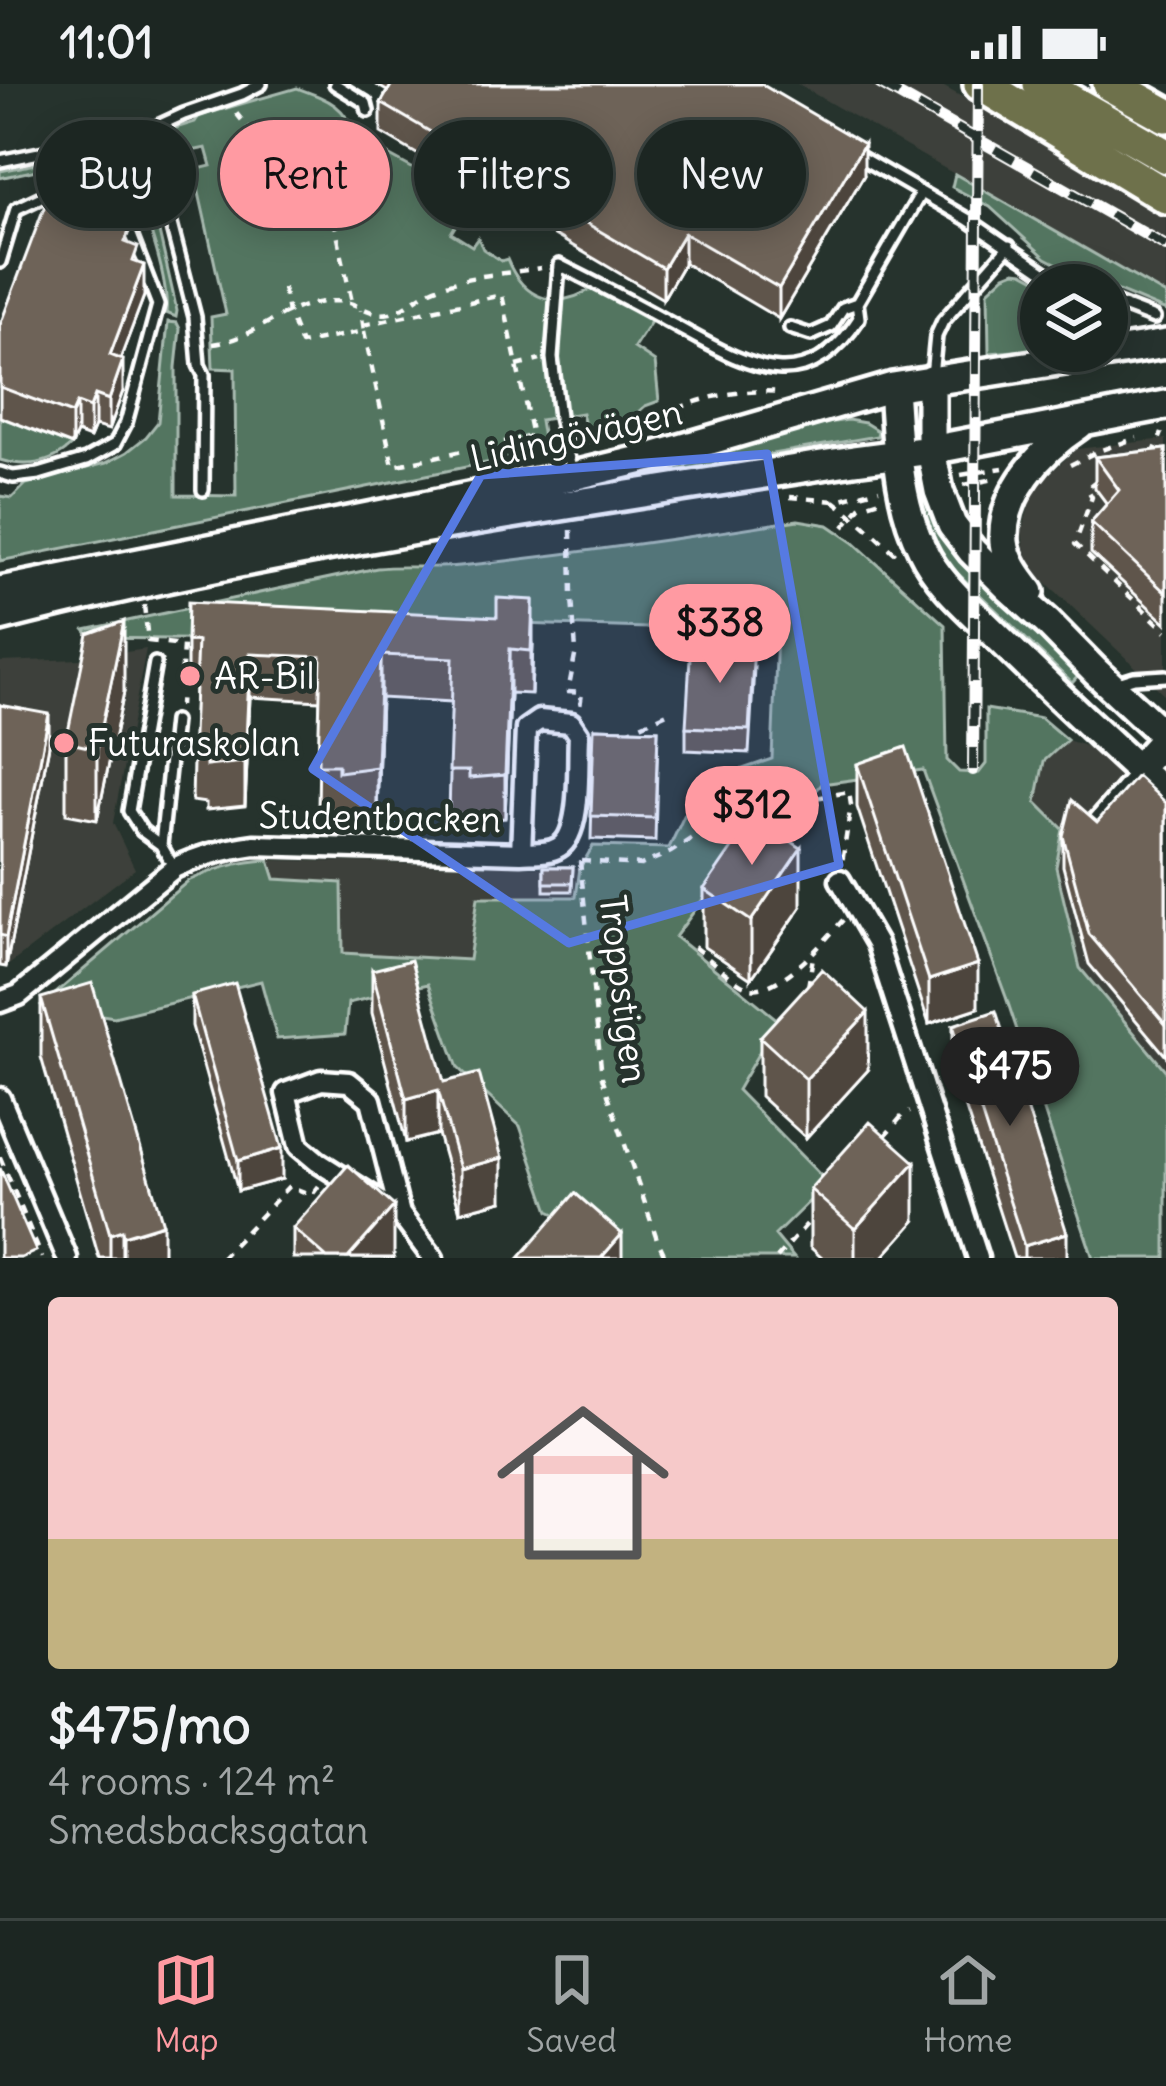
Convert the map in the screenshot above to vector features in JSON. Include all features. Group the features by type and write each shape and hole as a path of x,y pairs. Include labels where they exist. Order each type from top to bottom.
{"highway":[{"path":"981,84 1166,196"},
{"path":"1040,84 1166,156"},
{"path":"1111,84 1166,115"}],"main road":[{"name":"Lidingövägen","path":"0,591 573,476 893,387 1166,344"},
{"path":"931,380 931,450 952,525 984,563 1166,737 1137,769"},
{"path":"893,387 902,485 914,530 934,570 953,594 1166,796"},
{"name":"Lidingövägen","path":"0,617 76,597 387,535 1084,422 1165,423"},
{"path":"1047,622 1008,557 1006,522 1032,467 1084,422"}],"street":[{"name":"Studentbacken","path":"0,1002 19,995 175,868 224,849 255,845 521,853 565,845 574,830 579,735 572,723 539,720 526,728 521,853"},
{"path":"840,880 877,944 978,1258"},
{"path":"400,1214 371,1100 349,1082 321,1080 286,1093 299,1146 400,1214 433,1258"},
{"path":"0,1098 67,1258"}],"lane":[{"path":"171,120 261,84"},
{"path":"335,84 366,103 368,111"},
{"path":"847,149 1033,264"},
{"path":"0,161 36,154"},
{"path":"573,476 552,358 559,265 746,364 782,369 806,366 832,353 859,318 857,303 921,193"},
{"path":"0,262 16,209 36,199"},
{"path":"0,473 13,477 39,474 86,460 115,444 126,423 158,305 128,228"},
{"path":"172,228 204,375 203,490"},
{"path":"931,380 936,336 943,321 1010,247"},
{"path":"790,328 811,335 832,326 843,308 857,303"},
{"path":"1128,308 1154,318"},
{"path":"155,663 129,811 175,868"},
{"path":"1110,685 1166,676"},
{"path":"161,845 174,721"},
{"path":"1086,829 1137,769"}],"path":[{"path":"229,106 241,120"},
{"path":"337,228 353,304"},
{"path":"199,345 230,342 289,312 322,302 353,304 378,314 395,312 431,290 468,279 559,265"},
{"path":"284,288 302,344 363,328 502,295 532,436 393,466 363,328 361,309"},
{"path":"1149,464 1165,423"},
{"path":"1068,466 1165,423"},
{"path":"963,475 1003,468"},
{"path":"1108,471 1087,488 1092,497 1075,544 1166,631"},
{"path":"964,485 994,478 1004,483"},
{"path":"844,527 867,502 887,499"},
{"path":"834,501 903,561"},
{"path":"569,517 576,651 568,692 582,693"},
{"path":"144,605 148,641 183,645 182,702 174,721"},
{"path":"622,733 674,710"},
{"name":"Troppstigen","path":"666,1258 602,1077 580,861 641,865 710,826 782,804 849,792 840,880"},
{"path":"694,947 748,987 770,987 814,951 855,907"},
{"path":"807,994 814,951"},
{"path":"872,1151 903,1115 927,1102"},
{"path":"0,1157 42,1258"},
{"path":"221,1258 289,1186 312,1195"},
{"path":"777,1258 824,1204"}],"highlighted area":[{"path":"767,454 839,865 569,943 313,769 481,475"}],"shaded area":[{"path":"797,84 939,84 1166,212 1166,295 1128,273 1128,264 1112,264"},
{"path":"1166,439 1166,696 1033,570 1022,531 1034,489 1076,449"},
{"name":"Futuraskolan","path":"146,649 113,823 135,869 6,967 0,966 0,662 80,659"},
{"path":"1067,740 1092,748 1166,817 1166,1071 1080,968 1056,867 1063,829 1036,802 1044,761"},
{"path":"269,860 580,868 576,897 478,897 470,960 343,953 275,879"}],"green space":[{"path":"297,88 335,105 348,120 220,120 220,228 390,228 390,156 414,169 414,228 454,228 451,233 472,246 478,238 483,249 501,261 507,259 523,284 543,298 568,299 594,287 652,320 634,348 655,362 659,401 589,443 582,413 540,420 545,451 0,561 0,496 12,498 26,484 106,463 127,452 158,422 168,322 177,323 180,329 176,495 236,496 235,369 213,368 211,317 226,314 196,179 196,170 211,166 206,148 196,150 199,116"},
{"path":"36,164 36,170 0,178 0,171"},
{"path":"955,174 1112,264 1058,264 990,207 952,187"},
{"path":"149,228 158,228 176,317 166,313"},
{"path":"1020,272 1020,351 989,353 988,291 1005,275"},
{"path":"1128,273 1166,295 1166,311 1128,295"},
{"path":"0,417 72,445 39,463 0,460"},
{"path":"848,420 865,423 878,431 877,436 645,476 644,471 799,427"},
{"path":"922,500 949,547 1082,672 1072,683 946,562 929,530"},
{"path":"798,520 828,525 853,542 945,625 947,760 959,772 979,773 986,764 986,709 1041,718 1067,740 1044,761 1036,802 1063,829 1056,867 1080,968 1166,1071 1166,1258 1093,1258 1006,997 923,770 822,784 765,849 737,853 675,937 778,1020 737,1090 828,1183 775,1235 794,1258 617,1258 585,1228 549,1211 520,1126 458,1068 428,984 348,1003 345,1034 277,1039 261,981 114,1017 42,1005 188,881 227,866 258,861 269,860 275,879 342,883 343,953 469,960 478,897 576,897 580,868 593,846 669,848 699,784 772,759 777,632 490,623 488,643 92,638 85,630 377,568 450,567"}],"building":[{"path":"392,84 761,84 864,144 779,288 684,233 663,268 595,228 613,228 613,120 414,122 381,103"},
{"path":"36,228 130,229 125,242 138,247 133,261 144,265 110,355 123,360 109,400 95,395 90,408 77,403 72,414 0,387 0,325"},
{"path":"1166,449 1166,593 1091,522 1119,490 1095,457"},
{"path":"497,598 533,600 531,651 510,649 505,775 469,778 469,771 449,771 453,658 381,655 377,767 338,772 338,765 318,765 321,657 250,654 245,762 206,766 206,760 192,758 197,641 187,641 188,602 497,617"},
{"path":"124,621 97,749 66,742 88,634"},
{"path":"691,641 754,645 749,730 686,727"},
{"path":"0,705 49,714 6,937 0,935"},
{"path":"594,728 658,730 655,818 591,816"},
{"path":"906,747 978,964 929,980 857,764"},
{"path":"1137,776 1166,803 1166,1025 1089,934 1063,836 1072,800 1097,822"},
{"path":"754,816 801,848 751,921 704,889"},
{"path":"544,867 573,867 572,883 544,883"},
{"path":"411,960 444,1082 479,1073 502,1158 460,1169 438,1090 406,1099 372,970"},
{"path":"822,969 868,1012 806,1079 760,1037"},
{"path":"92,983 163,1224 123,1236 122,1230 110,1234 41,998"},
{"path":"235,983 282,1148 238,1161 192,995"},
{"path":"996,1011 1067,1233 1024,1246 953,1025"},
{"path":"870,1122 915,1162 855,1229 810,1189"},
{"path":"348,1165 394,1206 348,1258 327,1258 293,1228"},
{"path":"0,1168 36,1251 21,1258 0,1258"},
{"path":"575,1193 622,1234 601,1258 519,1258"}],"railway":[{"path":"880,84 1166,246"},
{"path":"973,770 978,84"}],"place":[{"name":"AR-Bil","path":"190,676"},
{"name":"Futuraskolan","path":"64,743"}]}
